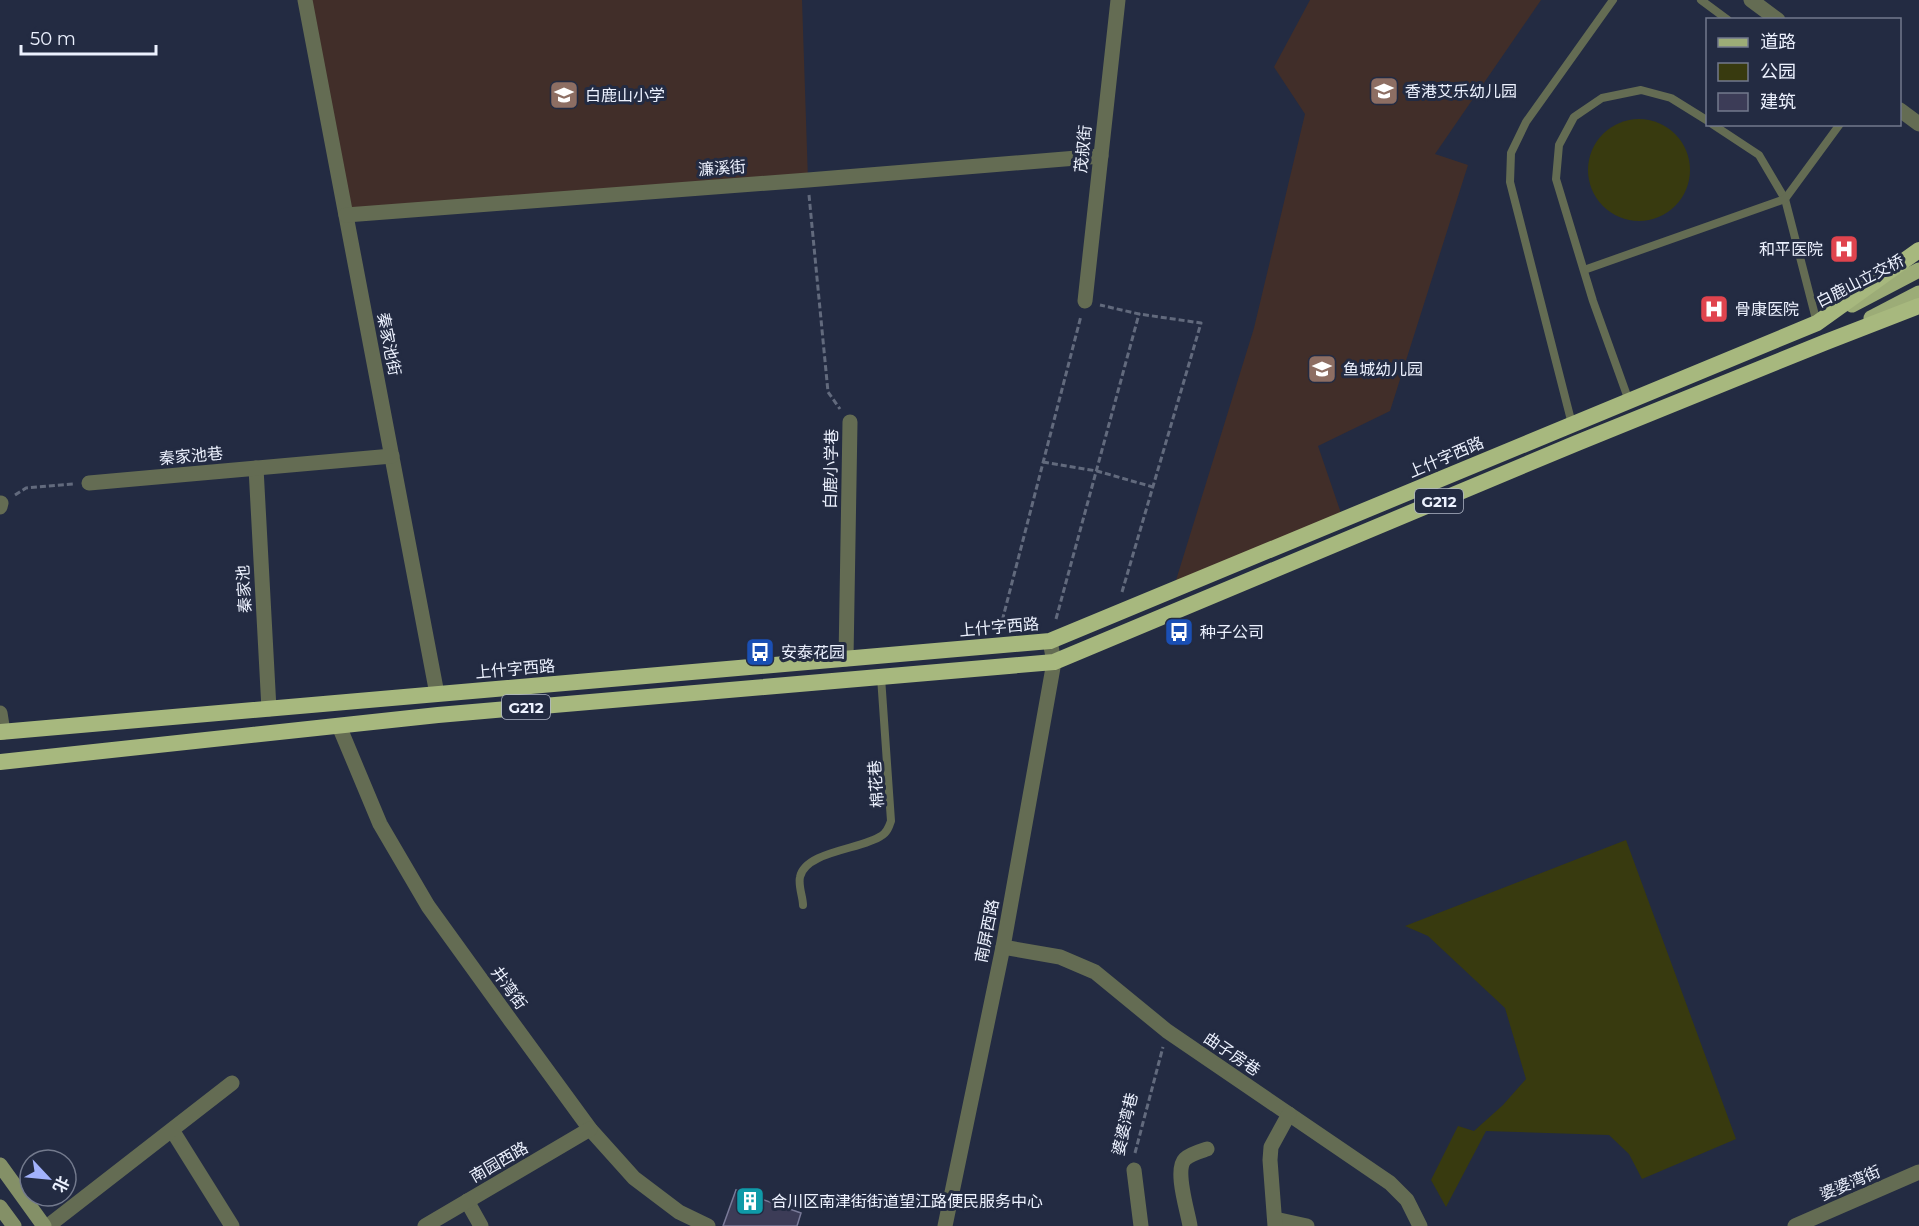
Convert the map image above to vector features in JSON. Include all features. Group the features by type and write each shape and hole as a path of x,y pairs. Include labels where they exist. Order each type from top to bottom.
{"highway":[{"name":"上什字西路","path":"1,732 1050,641 1817,323 1919,250"},
{"name":"G212","path":"0,762 438,715 1054,662 1577,443 1919,306"}],"main road":[{"name":"白鹿山立交桥","path":"1817,323 1919,270"},
{"path":"1826,342 1919,293"},
{"path":"0,1165 46,1226"},
{"path":"0,1207 14,1226"}],"street":[{"name":"秦家池街","path":"305,0 437,694"},
{"name":"茂叔街","path":"1085,301 1118,0"},
{"path":"1751,0 1775,18"},
{"path":"1901,111 1919,124"},
{"name":"濂溪街","path":"346,215 1101,156"},
{"name":"白鹿小学巷","path":"846,659 850,422"},
{"name":"秦家池巷","path":"89,483 392,456"},
{"name":"秦家池","path":"256,468 269,709"},
{"name":"南屏西路","path":"945,1226 1003,947 1054,662 1050,641"},
{"path":"0,713 1,732"},
{"name":"井湾街","path":"339,726 380,824 428,906 590,1129 634,1178 679,1212 708,1226"},
{"name":"曲子房巷","path":"1003,947 1060,957 1095,972 1167,1031 1390,1183 1407,1200 1420,1226"},
{"path":"46,1226 231,1083"},
{"path":"1289,1114 1271,1147 1275,1222 1307,1226"},
{"name":"南园西路","path":"425,1226 590,1129"},
{"path":"172,1130 232,1226"},
{"path":"1190,1226 1183,1194 1182,1165 1185,1159 1208,1149"},
{"name":"婆婆湾巷","path":"1134,1170 1141,1226"},
{"name":"婆婆湾街","path":"1795,1226 1919,1172"},
{"path":"467,1201 481,1226"}],"lane":[{"path":"1572,424 1510,183 1511,153 1526,122 1612,0"},
{"path":"1701,0 1725,18"},
{"path":"1629,401 1584,270 1556,178 1559,145 1574,117 1602,98 1641,90 1671,98 1706,120"},
{"path":"1715,126 1760,154 1785,199 1817,323"},
{"path":"1584,270 1785,199 1839,126"},
{"name":"棉花巷","path":"803,905 800,878 804,869 833,852 881,837 888,830 891,821 881,676"}],"path":[{"name":"白鹿小学巷","path":"808,180 828,392 850,422"},
{"path":"996,645 1085,301 1139,314 1201,323 1115,614"},
{"path":"1050,641 1139,314"},
{"path":"1044,462 1096,471 1153,487"},
{"path":"1,505 26,488 89,483"},
{"name":"婆婆湾巷","path":"1134,1170 1134,1156 1167,1031"}],"shaded area":[{"name":"白鹿山小学","path":"305,0 802,0 808,180 346,215"},
{"name":"鱼城幼儿园","path":"1310,0 1541,0 1435,154 1468,165 1390,411 1318,446 1343,519 1173,590 1254,328 1305,114 1274,67"}],"green space":[{"path":"1639,119 1659,122 1668,127 1682,141 1687,150 1690,170 1687,190 1682,199 1668,213 1659,218 1639,221 1619,218 1610,213 1596,199 1591,190 1588,170 1591,150 1596,141 1610,127 1619,122"},
{"path":"1626,840 1736,1139 1642,1179 1629,1154 1609,1135 1486,1131 1446,1207 1431,1180 1458,1126 1474,1131 1503,1105 1526,1079 1505,1008 1428,936 1405,926"}],"building":[{"name":"合川区南津街街道望江路便民服务中心","path":"736,1190 801,1213 797,1226 723,1226"}],"place":[{"name":"香港艾乐幼儿园","path":"1384,91"},
{"name":"白鹿山小学","path":"564,95"},
{"name":"和平医院","path":"1844,249"},
{"name":"骨康医院","path":"1714,309"},
{"name":"鱼城幼儿园","path":"1322,369"},
{"name":"种子公司","path":"1179,632"},
{"name":"安泰花园","path":"760,652"},
{"name":"合川区南津街街道望江路便民服务中心","path":"750,1201"}]}
